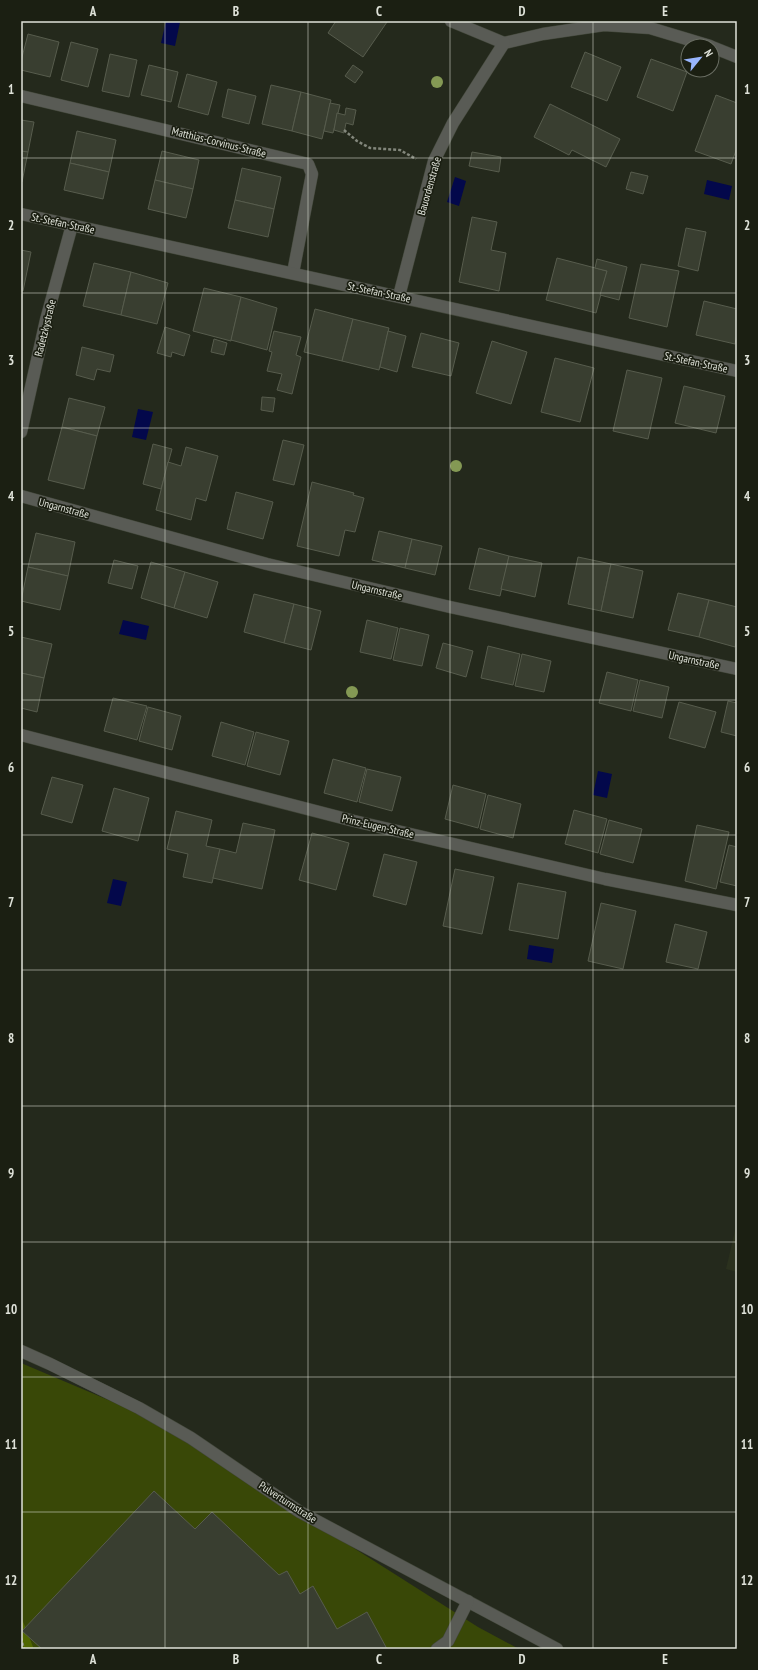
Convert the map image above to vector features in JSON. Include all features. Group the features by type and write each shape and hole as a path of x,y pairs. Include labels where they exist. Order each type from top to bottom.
{"street":[{"path":"451,21 504,43 543,34 604,25 650,28 684,38"},
{"name":"Bauordenstraße","path":"399,296 434,164 453,123 504,43"},
{"path":"720,49 737,56"},
{"name":"Matthias-Corvinus-Straße","path":"21,96 308,164 312,174 293,273"},
{"name":"St.-Stefan-Straße","path":"21,214 737,371"},
{"name":"Radetzkystraße","path":"21,432 46,320 72,225"},
{"name":"Ungarnstraße","path":"21,496 267,564 450,607 737,669"},
{"name":"Prinz-Eugen-Straße","path":"21,735 354,821 604,879 737,905"},
{"name":"Pulverturmstraße","path":"21,1351 139,1408 191,1438 300,1512 557,1649"},
{"path":"437,1649 448,1641 468,1601"}],"path":[{"path":"344,130 370,148 400,150 414,158 434,164"},
{"path":"21,1638 24,1649"}],"shaded area":[{"path":"166,21 180,22 175,46 161,43"},
{"path":"455,177 466,181 459,206 447,202"},
{"path":"707,180 732,186 729,200 704,194"},
{"path":"138,409 153,412 146,440 132,437"},
{"path":"123,620 149,626 146,640 119,634"},
{"path":"598,771 612,774 607,798 593,795"},
{"path":"113,879 127,882 121,906 107,903"},
{"path":"529,945 554,949 552,963 527,959"},
{"path":"737,1222 737,1272 726,1269"}],"green space":[{"path":"21,1363 132,1410 190,1444 478,1627 519,1649 34,1649 21,1616"},
{"path":"21,1616 34,1649 21,1649"}],"building":[{"path":"336,21 387,22 363,57 328,33"},
{"path":"28,34 59,42 50,77 21,70 21,61"},
{"path":"71,42 98,49 88,87 61,80"},
{"path":"585,52 621,67 607,101 571,87"},
{"path":"110,54 137,60 129,97 102,91"},
{"path":"651,59 680,69 680,78 685,78 673,111 637,97"},
{"path":"149,65 178,72 171,102 141,95"},
{"path":"353,65 363,72 355,83 345,76"},
{"path":"187,74 217,82 208,115 178,107"},
{"path":"271,85 301,92 292,131 262,124"},
{"path":"228,89 256,96 249,124 222,117"},
{"path":"301,92 331,100 322,139 292,131"},
{"path":"716,95 737,103 737,148 731,164 695,151"},
{"path":"330,103 340,105 333,133 324,131"},
{"path":"550,104 620,139 606,167 572,150 569,155 534,137"},
{"path":"346,108 356,110 353,125 346,123 344,133 334,130 337,113 345,115"},
{"path":"21,120 34,122 28,152 21,151"},
{"path":"77,131 116,140 109,172 70,163"},
{"path":"21,151 28,152 22,182 21,181"},
{"path":"162,151 199,160 193,189 155,180"},
{"path":"472,152 501,157 499,172 469,166"},
{"path":"70,163 109,172 103,199 64,190"},
{"path":"242,168 281,177 274,209 235,200"},
{"path":"631,172 648,176 643,194 626,189"},
{"path":"155,180 193,189 186,218 148,209"},
{"path":"235,200 274,209 268,237 228,228"},
{"path":"472,217 497,222 491,250 506,253 499,291 459,282"},
{"path":"686,228 706,232 698,271 678,266"},
{"path":"21,250 31,252 23,291 21,290"},
{"path":"557,258 607,271 596,313 546,300"},
{"path":"597,259 627,267 619,300 600,295 607,271 595,268"},
{"path":"94,263 131,272 121,315 83,306"},
{"path":"641,264 679,271 667,327 629,318"},
{"path":"131,272 168,283 157,324 121,315"},
{"path":"204,288 241,297 231,341 193,331"},
{"path":"241,297 277,308 267,350 231,340"},
{"path":"704,301 737,309 737,334 735,344 696,335"},
{"path":"315,309 353,319 342,361 304,352"},
{"path":"353,319 389,328 379,370 342,361"},
{"path":"165,327 190,335 184,356 172,352 171,357 157,353"},
{"path":"274,331 301,337 296,355 301,357 292,394 277,390 282,374 267,371 272,352 269,351"},
{"path":"388,331 406,336 397,372 380,367"},
{"path":"421,333 459,343 451,376 412,367"},
{"path":"214,339 227,343 224,355 211,352"},
{"path":"492,341 527,352 511,404 476,393"},
{"path":"82,347 114,355 110,372 97,369 94,380 76,375"},
{"path":"555,358 594,368 580,422 541,412"},
{"path":"627,370 662,378 648,439 613,431"},
{"path":"684,386 725,396 716,433 675,423"},
{"path":"262,397 275,398 273,412 261,410"},
{"path":"69,398 105,407 97,436 62,427"},
{"path":"62,427 97,436 84,489 48,480"},
{"path":"283,440 304,445 294,485 273,480"},
{"path":"153,444 172,449 161,489 143,484"},
{"path":"186,447 218,456 206,501 196,498 191,520 156,510 168,462 181,466"},
{"path":"312,482 354,493 353,495 364,498 355,532 345,530 339,556 297,546"},
{"path":"236,492 273,502 263,539 227,529"},
{"path":"379,531 412,539 405,568 372,560"},
{"path":"36,533 75,542 68,576 28,567"},
{"path":"412,539 442,546 435,575 405,568"},
{"path":"479,548 509,556 500,596 469,589"},
{"path":"509,556 542,563 535,597 501,589"},
{"path":"578,557 611,564 601,611 568,604"},
{"path":"114,560 138,566 132,589 108,583"},
{"path":"151,562 185,572 174,608 141,598"},
{"path":"611,564 643,571 633,618 601,611"},
{"path":"28,567 68,576 60,610 21,601"},
{"path":"185,572 218,582 207,618 174,608"},
{"path":"678,593 709,600 699,637 668,630"},
{"path":"254,594 294,604 284,643 244,632"},
{"path":"709,600 737,607 737,640 735,647 699,637"},
{"path":"294,604 321,611 311,650 284,643"},
{"path":"367,620 398,628 391,659 360,652"},
{"path":"400,628 429,635 422,666 393,660"},
{"path":"21,637 52,644 44,678 21,673"},
{"path":"443,643 473,651 466,677 436,668"},
{"path":"488,646 520,654 513,685 481,678"},
{"path":"522,654 551,661 544,692 515,686"},
{"path":"607,672 638,680 631,711 599,703"},
{"path":"21,673 44,678 37,712 21,708"},
{"path":"640,680 669,687 662,718 633,711"},
{"path":"113,698 147,706 137,740 104,731"},
{"path":"728,701 737,703 737,736 721,732"},
{"path":"679,702 716,712 705,748 669,738"},
{"path":"148,707 181,716 172,750 139,741"},
{"path":"221,722 254,732 245,765 212,756"},
{"path":"256,732 289,741 280,775 247,766"},
{"path":"333,759 366,768 357,802 324,793"},
{"path":"367,769 401,777 392,811 359,802"},
{"path":"52,777 83,785 72,823 41,814"},
{"path":"453,785 486,794 478,828 445,819"},
{"path":"114,788 149,798 138,841 102,831"},
{"path":"488,795 521,804 513,838 480,829"},
{"path":"574,810 607,819 598,853 565,844"},
{"path":"176,811 212,820 206,846 220,849 212,883 183,877 188,854 167,849"},
{"path":"609,820 642,829 633,863 600,854"},
{"path":"243,823 275,830 262,889 213,878 220,849 236,853"},
{"path":"697,825 729,832 716,889 685,881"},
{"path":"312,833 349,843 336,890 299,880"},
{"path":"729,845 737,847 737,886 720,882"},
{"path":"384,854 417,862 406,905 373,896"},
{"path":"455,869 494,877 482,934 443,926"},
{"path":"518,883 566,892 558,939 509,930"},
{"path":"601,903 636,911 623,969 588,961"},
{"path":"675,924 707,932 698,969 666,962"},
{"path":"154,1491 195,1529 212,1512 279,1575 287,1571 300,1594 313,1586 337,1629 367,1612 387,1649 42,1649 22,1631"}]}
